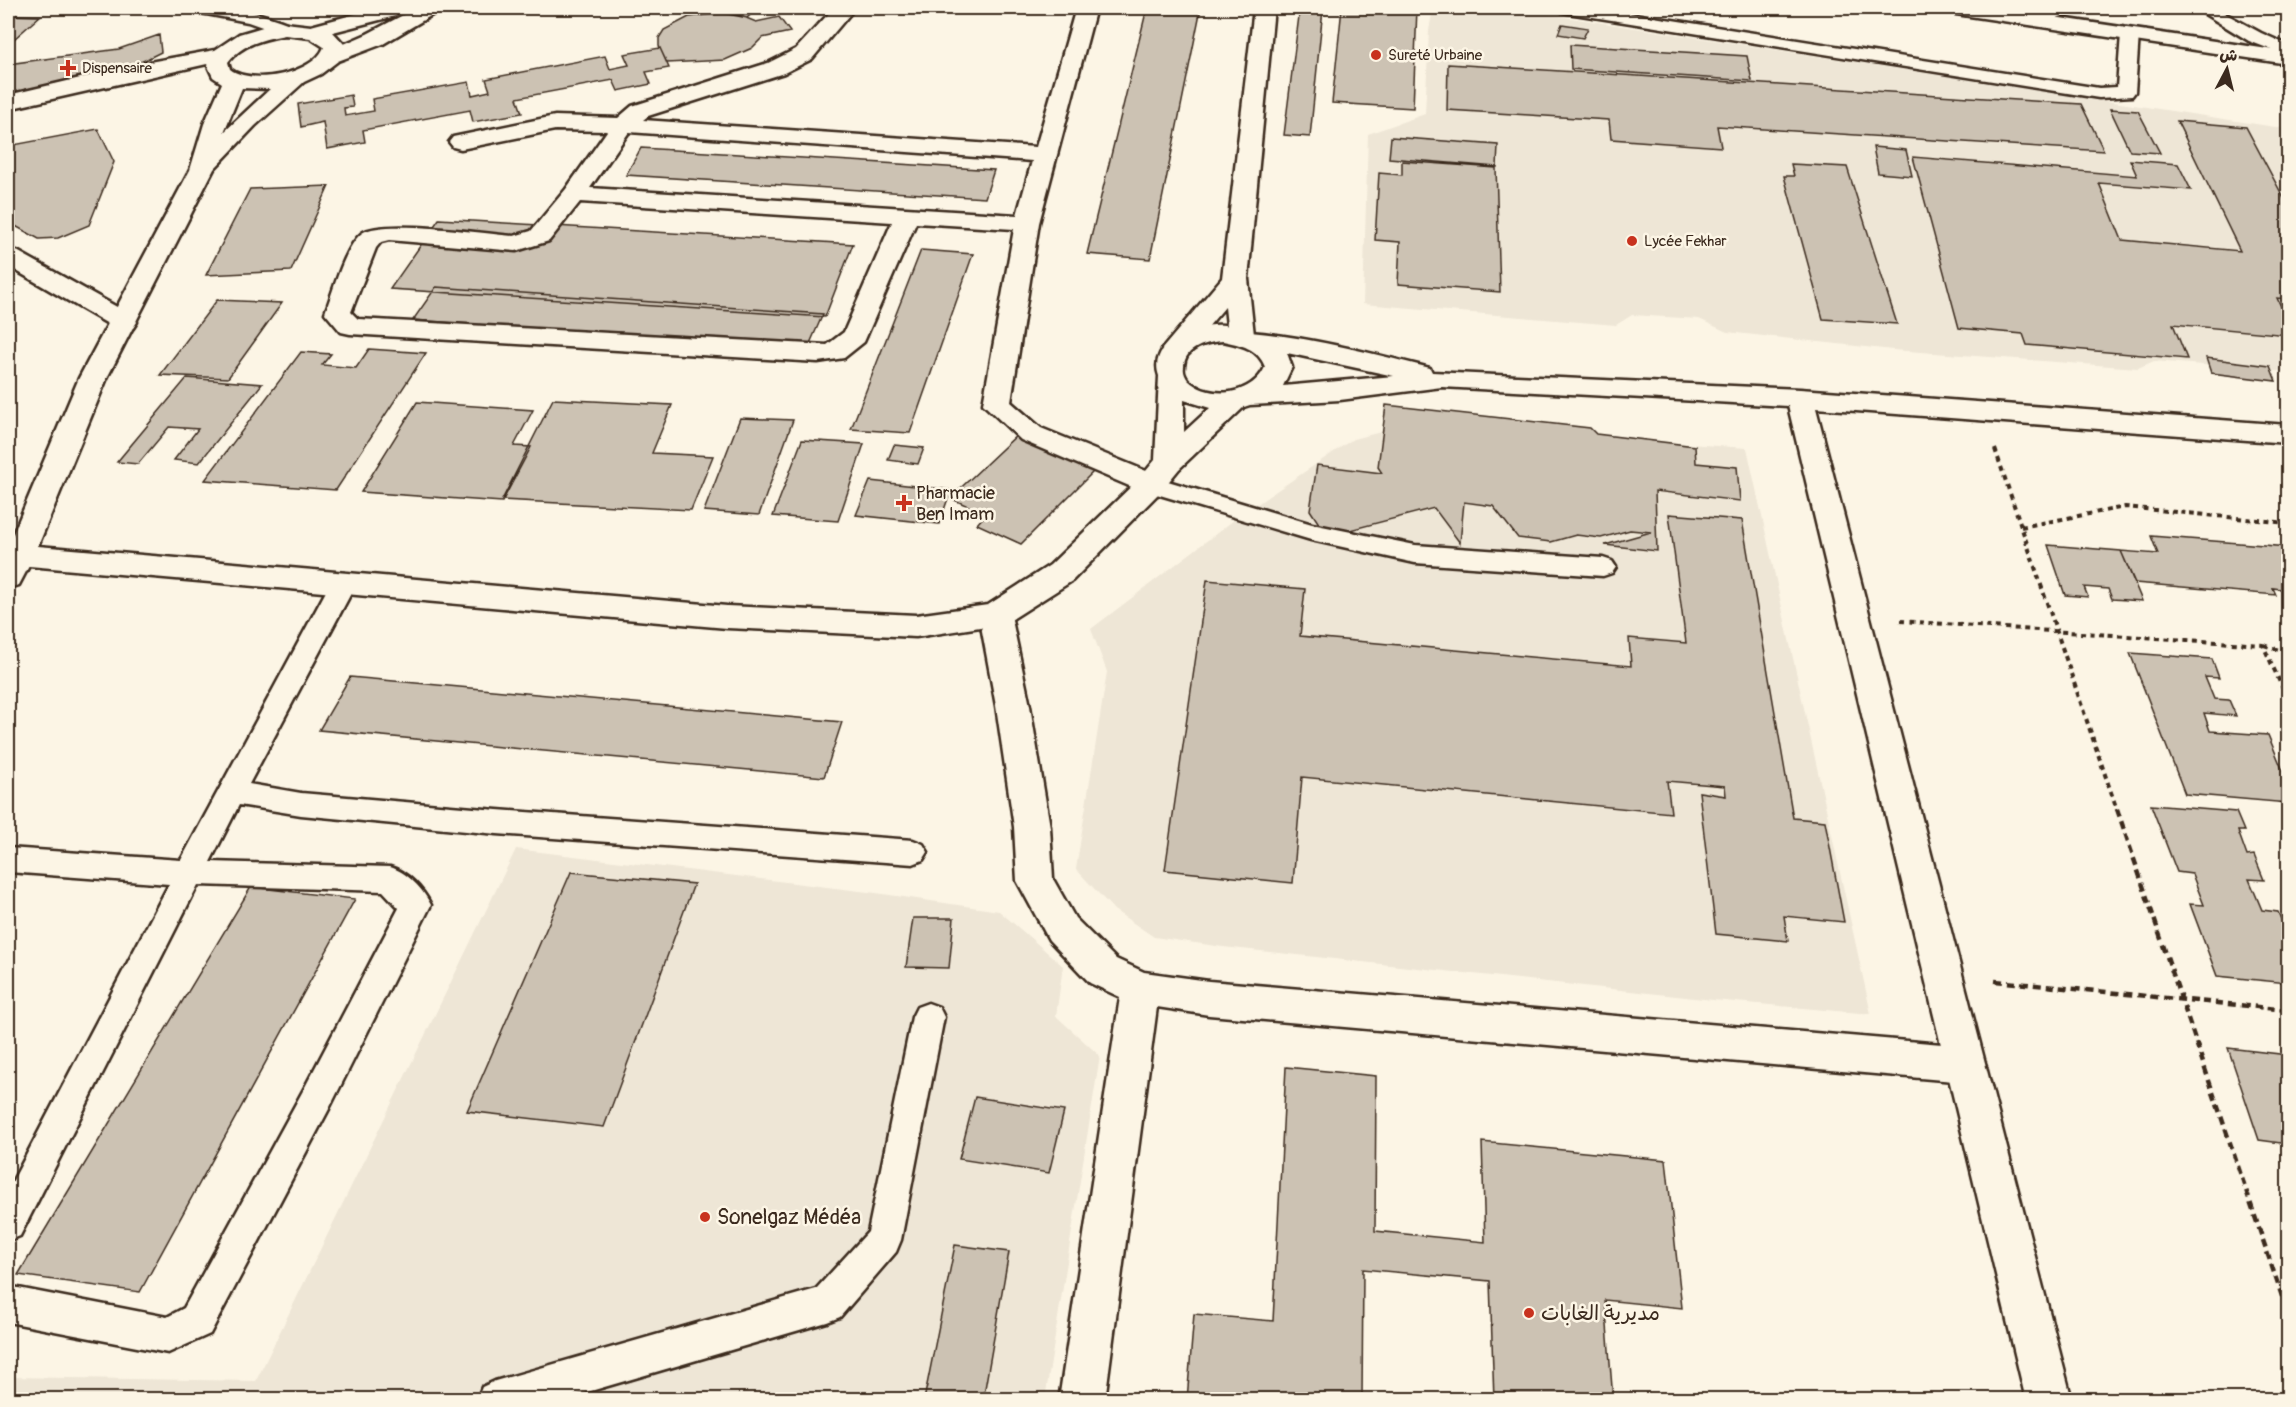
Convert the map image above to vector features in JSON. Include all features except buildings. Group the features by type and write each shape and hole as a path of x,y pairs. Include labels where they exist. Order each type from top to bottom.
{"street":[{"path":"203,8 253,17 285,30"},
{"path":"400,8 315,31 285,30 254,35 240,41 226,70 215,124 202,170 93,378 13,566 344,582 727,617 855,624 916,626 995,615 1061,573 1160,473 1243,399 1272,385 1279,370 1276,358 1267,347 1247,337"},
{"path":"8,102 65,90 226,70 263,83 296,77 311,71 331,56 375,39 430,8"},
{"path":"845,8 804,54 776,68 640,111 621,127 574,194 540,236 516,244 389,233 372,237 364,246 338,313 350,326 818,354 835,352 855,336 907,216"},
{"path":"1086,8 1026,223 1021,267 996,404 1031,434 1160,473"},
{"path":"1247,337 1235,279 1264,8"},
{"path":"1956,8 2289,58"},
{"path":"315,31 332,41 334,48 331,56"},
{"path":"202,170 247,121 296,77"},
{"path":"461,142 555,123 579,122 621,127 1044,155"},
{"path":"574,194 1026,223"},
{"path":"8,256 124,322"},
{"path":"1160,473 1171,378 1168,366 1175,349 1235,279"},
{"path":"1175,349 1204,335 1223,333 1355,358 1442,379"},
{"path":"1171,378 1180,388 1195,396 1223,401 1442,379 1800,398 2289,434"},
{"path":"1800,398 2049,1400"},
{"path":"995,615 1013,706 1030,816 1035,881 1062,929 1103,970 1140,988 1209,998 1965,1064"},
{"path":"1082,1400 1140,988"}],"lane":[{"path":"1568,8 2099,93 2126,92 2130,34"},
{"path":"2033,20 2070,8"},
{"path":"2203,8 2255,37 2289,51"},
{"path":"1160,473 1311,531 1415,554 1603,567"},
{"path":"8,1224 187,873 344,582"},
{"path":"231,792 301,804 497,822 913,852"},
{"path":"8,860 187,873 390,879 416,905 317,1098 197,1321 168,1335 8,1304"},
{"path":"495,1400 827,1305 884,1240 928,1017"}],"path":[{"path":"1982,411 2289,1314"},
{"path":"2021,527 2125,507 2289,524"},
{"path":"1854,618 2263,645 2289,653"},
{"path":"2263,645 2289,700"},
{"path":"1943,976 2289,1010"}],"shaded area":[{"name":"Lycée Fekhar","path":"1433,8 1507,8 2288,129 2288,372 2154,361 2138,368 1893,350 1727,332 1699,319 1632,315 1616,325 1363,304 1368,134 1425,114 1429,31"},
{"path":"1409,425 1747,448 1871,1014 1713,1000 1223,947 1154,937 1114,910 1076,869 1107,672 1091,629 1238,517 1353,439"},
{"name":"Sonelgaz Médéa","path":"516,849 876,893 999,911 1063,966 1056,1016 1100,1056 1045,1399 8,1400 8,1377 256,1381"}],"place":[{"name":"Sureté Urbaine","path":"1376,55"},
{"name":"Dispensaire","path":"68,68"},
{"name":"Lycée Fekhar","path":"1632,241"},
{"name":"Pharmacie Ben Imam","path":"904,503"},
{"name":"Sonelgaz Médéa","path":"705,1217"},
{"name":"مديرية الغابات","path":"1529,1313"}]}
